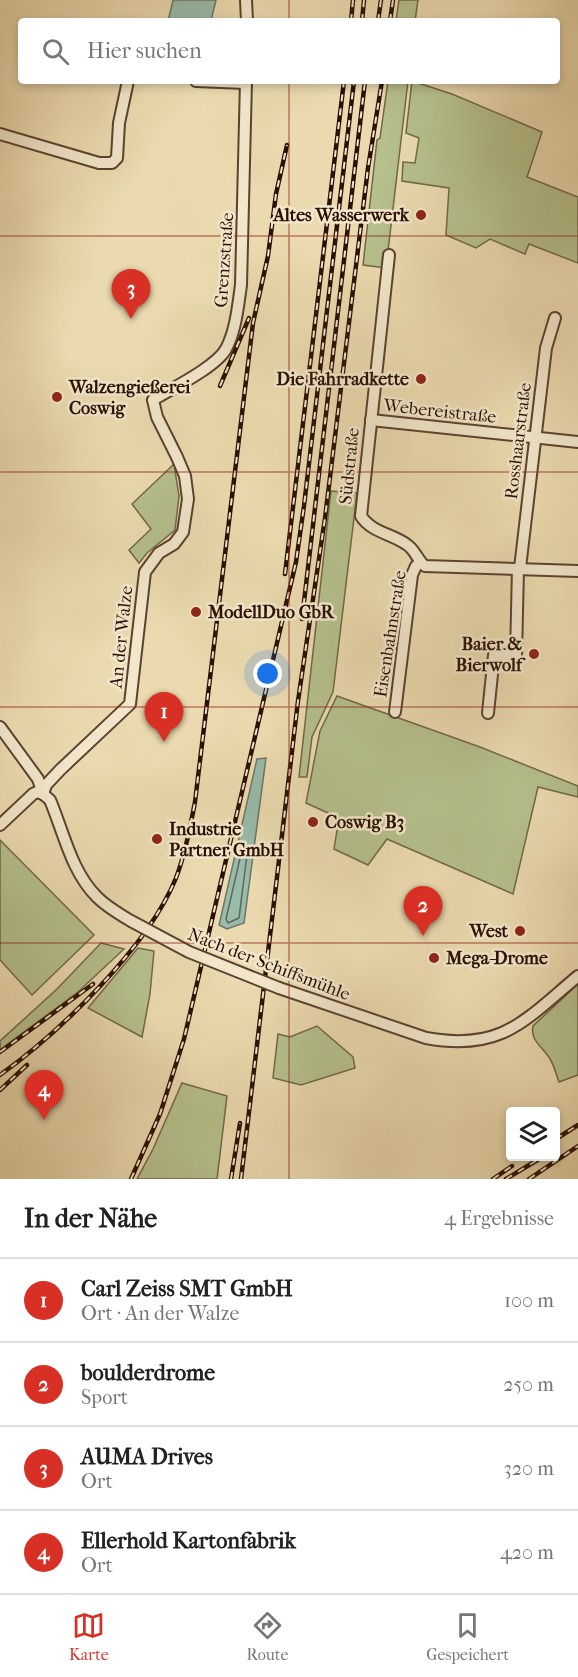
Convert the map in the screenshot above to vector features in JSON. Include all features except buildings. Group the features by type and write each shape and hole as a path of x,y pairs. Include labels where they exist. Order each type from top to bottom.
{"street":[{"path":"246,0 247,18"},
{"path":"0,134 99,163 112,163 117,158 119,123 127,84"},
{"name":"Grenzstraße","path":"153,400 217,360 230,339 241,285 246,84"},
{"name":"Südstraße","path":"389,255 361,516 370,526 408,545 421,562"},
{"name":"Rosshaarstraße","path":"488,713 494,655 516,655 519,568 534,438 546,348 555,318"},
{"name":"An der Walze","path":"43,794 46,785 60,770 130,704 145,572 159,554 174,544 183,532 188,499 185,476 157,417 153,400"},
{"name":"Webereistraße","path":"371,420 578,442"},
{"path":"421,562 425,566 440,567 578,571"},
{"name":"Eisenbahnstraße","path":"395,712 412,576 416,566 421,562"},
{"name":"Nach der Schiffsmühle","path":"0,727 38,779 43,794 50,800 72,859 86,884 96,896 131,921 189,952 279,988 426,1038 445,1042 494,1037 516,1028 578,976"},
{"path":"0,825 33,794 37,792 43,794"}],"green space":[{"path":"399,0 418,0 415,18 396,18"},
{"path":"388,84 408,84 386,268 363,265 377,140 380,138"},
{"path":"412,84 421,84 452,94 542,132 527,177 578,197 578,263 529,244 525,254 490,239 476,248 446,235 449,188 402,181 403,162 415,163 419,138 406,133"},
{"path":"174,464 179,496 175,530 147,553 139,563 129,550 151,529 132,504"},
{"path":"331,491 357,493 333,692 312,737 307,777 299,777"},
{"path":"337,696 480,747 578,786 578,797 538,787 513,894 387,839 368,865 334,849 339,818 306,803 320,731"},
{"path":"0,840 94,935 32,995 0,960"},
{"path":"101,943 124,949 78,992 0,1050 0,1041 57,989"},
{"path":"138,948 154,951 150,994 142,1037 88,1008"},
{"path":"578,984 578,1075 559,1082 551,1061 533,1036 533,1026"},
{"path":"317,1026 353,1057 355,1068 301,1085 273,1078 278,1034 290,1037"},
{"path":"182,1083 227,1096 217,1179 137,1179 153,1149"}],"water":[{"path":"173,0 216,0 212,18 169,18"},
{"path":"266,758 244,923 227,929 219,925 257,759"}],"railway":[{"path":"351,18 353,0"},
{"path":"362,18 364,0"},
{"path":"378,18 381,0"},
{"path":"390,18 393,0"},
{"path":"285,574 344,84"},
{"path":"131,1179 160,1114 184,1039 296,562 354,84"},
{"path":"302,619 365,84"},
{"path":"241,1179 298,701 325,518 368,168 382,84"},
{"path":"0,1075 75,1012 124,959 163,905 182,860 195,802 253,323 268,256 276,194 287,145"},
{"path":"220,386 249,318"},
{"path":"0,1052 93,984"},
{"path":"0,1090 27,1065"},
{"path":"231,1179 240,1123"},
{"path":"560,1136 578,1125"},
{"path":"529,1179 578,1146"},
{"path":"506,1179 536,1161"},
{"path":"493,1179 512,1166"}],"place":[{"name":"Altes Wasserwerk","path":"421,215"},
{"name":"AUMA Drives","path":"131,319"},
{"name":"Die Fahrradkette","path":"421,379"},
{"name":"Walzengießerei Coswig","path":"57,397"},
{"name":"ModellDuo GbR","path":"196,612"},
{"name":"Baier & Bierwolf","path":"534,654"},
{"name":"Carl Zeiss SMT GmbH","path":"164,742"},
{"name":"Coswig B3","path":"313,822"},
{"name":"Industrie Partner GmbH","path":"157,839"},
{"name":"West","path":"520,931"},
{"name":"boulderdrome","path":"423,936"},
{"name":"Mega-Drome","path":"434,958"},
{"name":"Ellerhold Kartonfabrik","path":"44,1120"}]}
